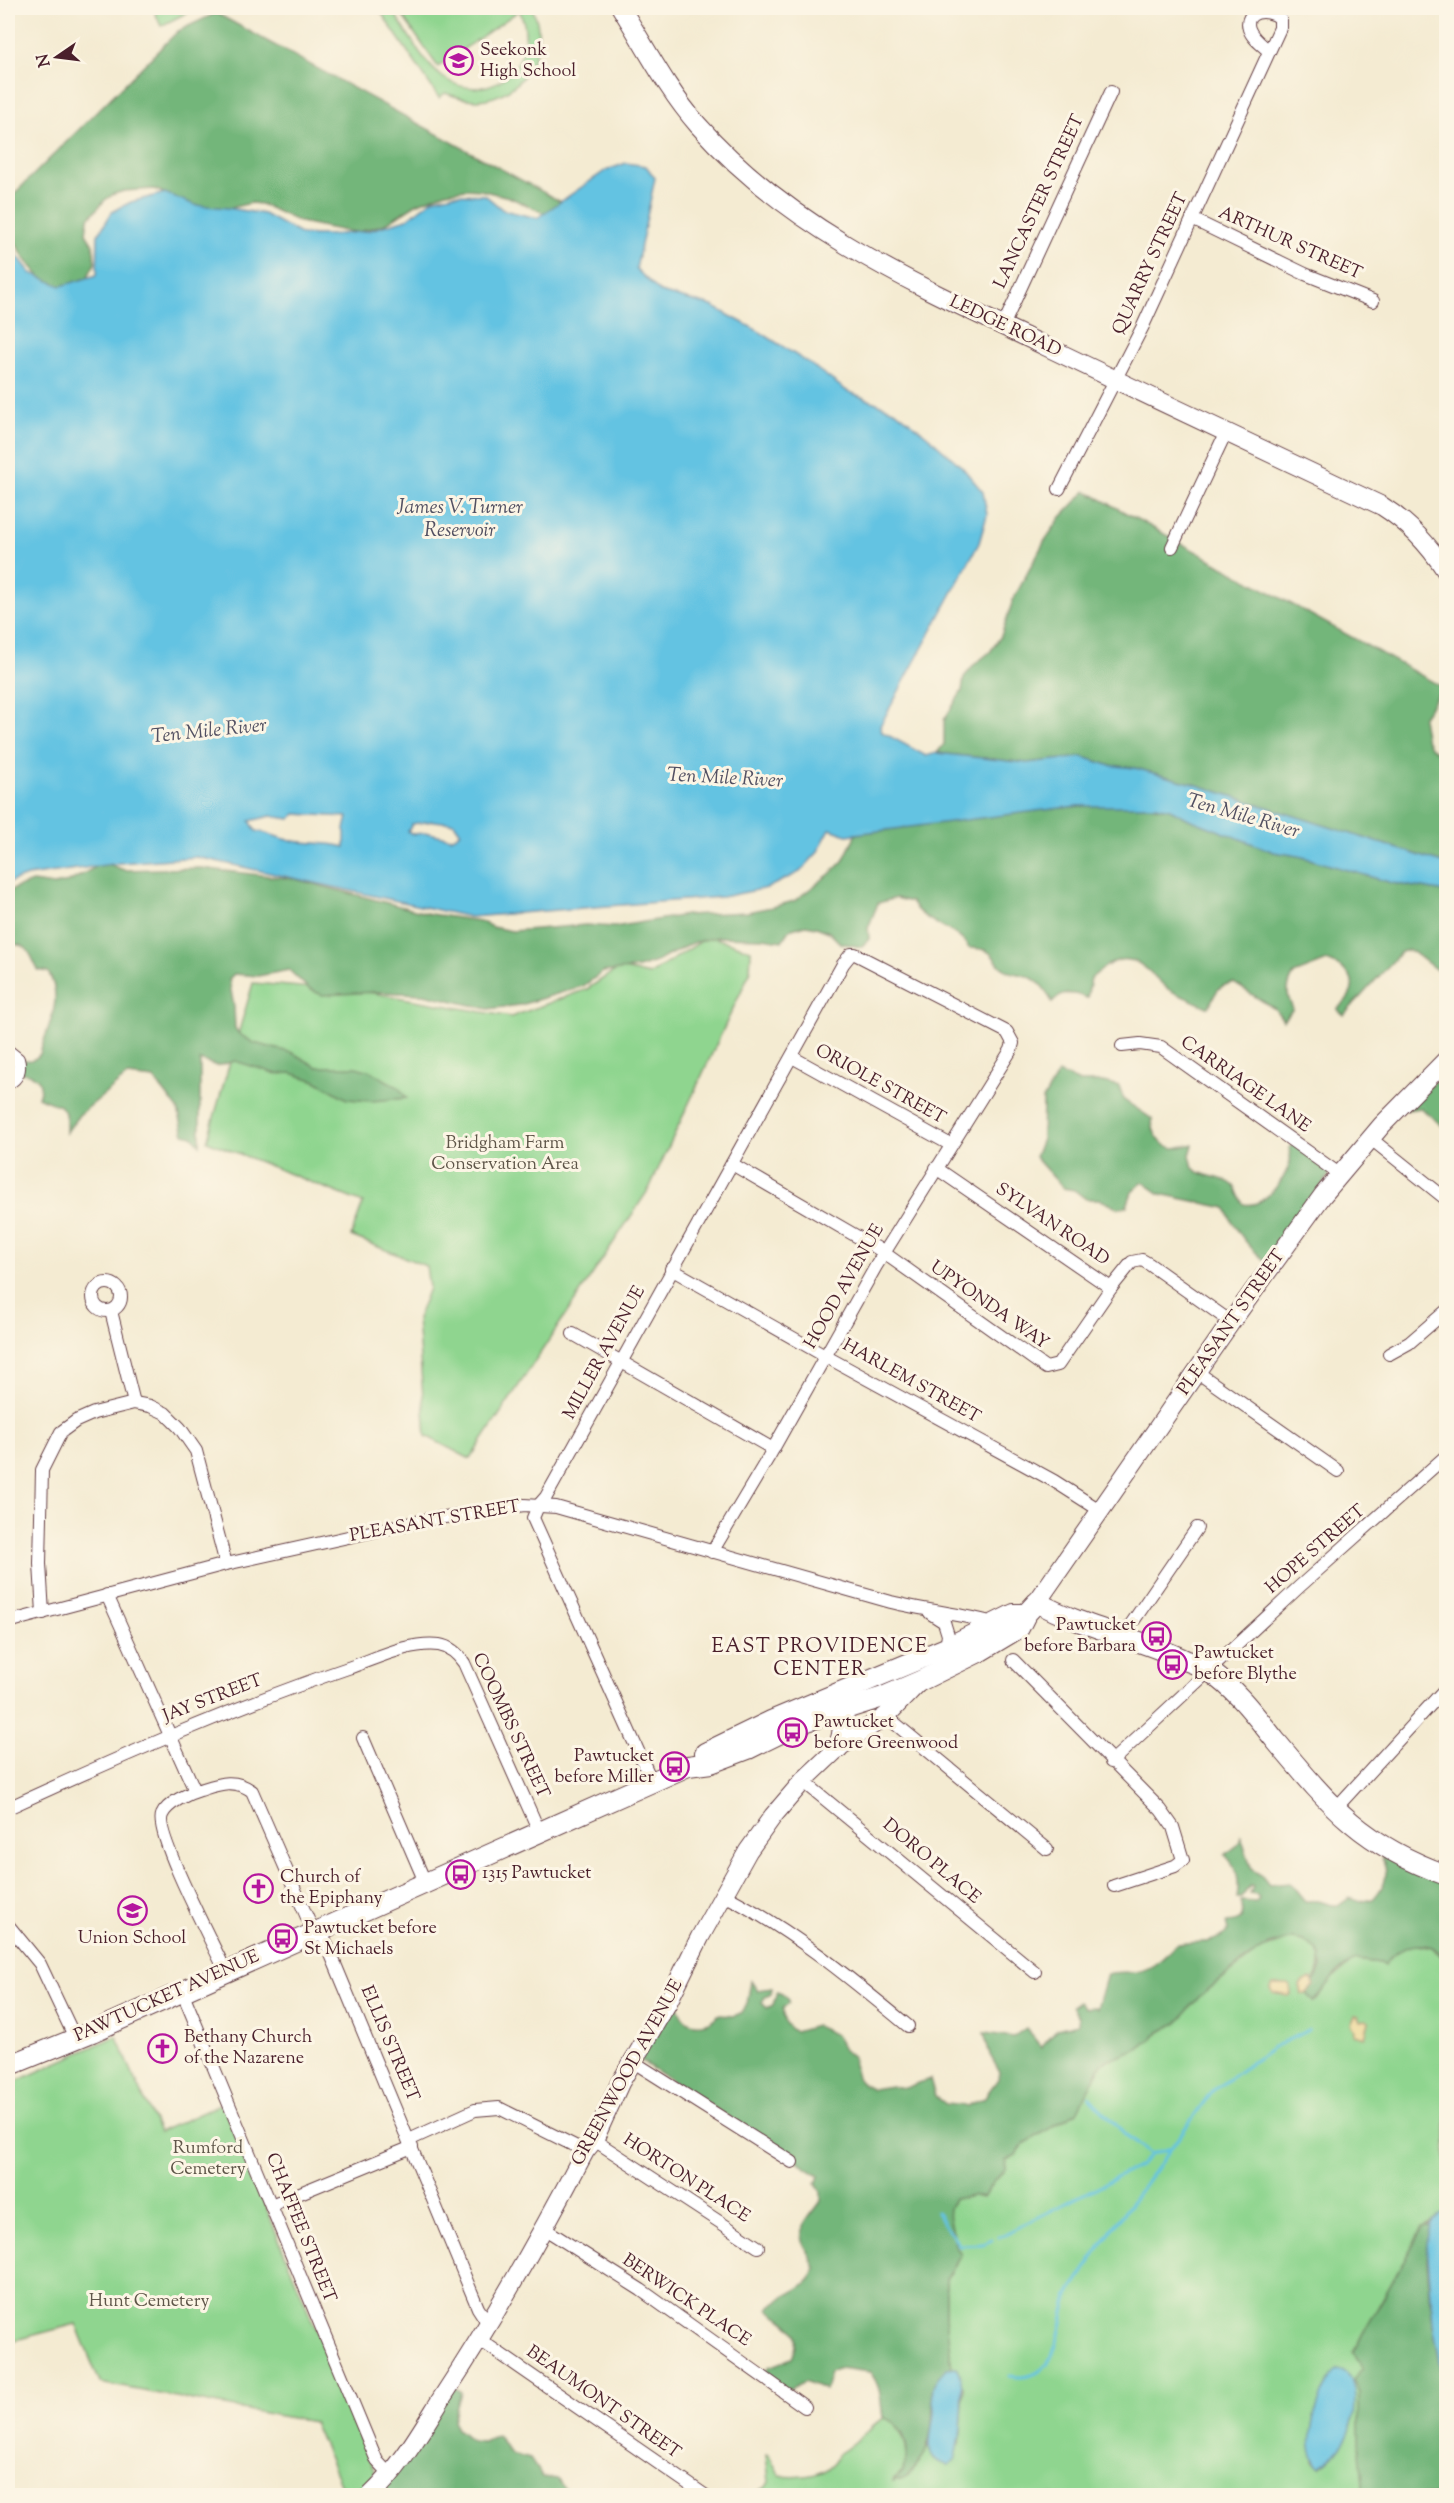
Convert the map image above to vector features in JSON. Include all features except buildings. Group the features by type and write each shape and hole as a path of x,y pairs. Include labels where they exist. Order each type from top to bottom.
{"main road":[{"path":"1032,1608 1061,1615 1123,1636 1173,1654 1209,1671 1243,1700 1335,1809 1381,1846 1415,1864 1446,1875"},
{"name":"PAWTUCKET AVENUE","path":"839,1702 883,1697 920,1681 979,1652 1019,1628 1032,1608"},
{"name":"PAWTUCKET AVENUE","path":"8,2066 688,1766 711,1763 748,1749 1014,1614 1032,1608"},
{"path":"838,1748 844,1732 839,1702"}],"street":[{"name":"LEDGE ROAD","path":"621,8 676,96 698,125 734,162 786,207 894,274 1383,506 1408,525 1428,545 1446,571"},
{"name":"QUARRY STREET","path":"1059,489 1116,380 1269,51"},
{"name":"LANCASTER STREET","path":"1003,326 1111,92"},
{"name":"ARTHUR STREET","path":"1192,219 1305,274 1373,301"},
{"path":"1172,547 1226,432"},
{"name":"HOOD AVENUE","path":"712,1552 884,1254 1011,1050 1013,1043 1007,1032 862,956 850,954"},
{"name":"MILLER AVENUE","path":"538,1506 546,1497 671,1269 850,954"},
{"name":"CARRIAGE LANE","path":"1122,1046 1140,1044 1161,1047 1339,1174"},
{"path":"8,1051 18,1059 20,1069 15,1078 8,1083"},
{"name":"ORIOLE STREET","path":"792,1057 951,1145"},
{"name":"PLEASANT STREET","path":"1032,1608 1231,1322 1339,1174 1370,1138 1444,1067"},
{"path":"1370,1138 1446,1199"},
{"name":"UPYONDA WAY","path":"732,1164 877,1248 1046,1368 1058,1365 1111,1287"},
{"name":"SYLVAN ROAD","path":"936,1168 1111,1287 1132,1262 1142,1260 1231,1322"},
{"name":"HARLEM STREET","path":"671,1269 1054,1481 1101,1511"},
{"path":"111,1311 134,1402"},
{"path":"1389,1354 1409,1343 1446,1311"},
{"path":"573,1334 773,1449"},
{"path":"1197,1372 1338,1471"},
{"path":"43,1613 40,1564 42,1470 61,1432 76,1421 94,1413 134,1402 165,1413 180,1428 196,1451 226,1564"},
{"name":"HOPE STREET","path":"1111,1762 1446,1456"},
{"path":"538,1506 533,1518 652,1782"},
{"name":"PLEASANT STREET","path":"8,1622 226,1564 435,1518 508,1507 538,1506 556,1507 929,1612 962,1614 997,1624"},
{"path":"1123,1636 1197,1528"},
{"path":"107,1595 195,1791"},
{"path":"929,1612 944,1622 948,1635 946,1648"},
{"name":"JAY STREET","path":"8,1808 171,1734 299,1685 411,1647 440,1645"},
{"name":"COOMBS STREET","path":"440,1645 456,1652 464,1663 539,1831"},
{"path":"1013,1660 1111,1762 1161,1810 1173,1827 1183,1860 1174,1866 1114,1886"},
{"name":"GREENWOOD AVENUE","path":"370,2496 390,2475 484,2332 545,2229 632,2061 667,2004 700,1937 748,1851 773,1816 803,1781 838,1748 886,1716 920,1681"},
{"path":"1335,1809 1446,1688"},
{"path":"886,1716 1047,1849"},
{"path":"363,1738 425,1882"},
{"name":"DORO PLACE","path":"803,1781 1035,1972"},
{"name":"ELLIS STREET","path":"225,1970 175,1863 160,1825 167,1807 195,1791 225,1782 236,1782 252,1791 317,1930 411,2144 478,2308 484,2332"},
{"path":"724,1895 842,1970 909,2026"},
{"path":"8,1925 40,1964 75,2038"},
{"name":"CHAFFEE STREET","path":"182,1991 377,2461 390,2475"},
{"path":"632,2061 792,2162"},
{"name":"HORTON PLACE","path":"271,2205 411,2144 475,2110 499,2108 589,2146 758,2247"},
{"name":"BERWICK PLACE","path":"545,2229 641,2290 804,2407"},
{"name":"BEAUMONT STREET","path":"484,2332 706,2496"}],"green space":[{"path":"153,8 196,8 161,26"},
{"path":"378,8 391,8 436,72 462,86 479,88 495,83 509,74 519,61 524,45 524,27 518,8 532,8 537,23 538,39 535,54 529,68 507,91 477,100 445,93 439,98"},
{"path":"397,8 514,8 517,12 438,67"},
{"path":"216,13 565,204 556,211 544,213 509,197 466,189 446,192 416,204 385,224 358,232 300,222 261,204 251,203 222,210 199,207 154,189 124,191 105,200 88,219 86,233 93,244 95,263 86,280 64,291 44,281 25,259 8,230 8,200 178,31"},
{"path":"1086,491 1446,689 1437,696 1422,718 1425,736 1430,747 1438,753 1446,768 1446,864 1194,784 1135,768 1108,765 1083,757 1027,763 937,753 944,744 944,720 962,691 964,677 990,652 1001,636 1013,600 1044,542 1061,517"},
{"path":"1091,805 1140,805 1170,809 1189,819 1274,852 1299,856 1392,883 1446,892 1446,977 1413,952 1409,950 1401,952 1344,1015 1337,1009 1350,994 1352,981 1344,970 1327,961 1294,974 1288,991 1293,1009 1283,1020 1275,1009 1234,983 1221,987 1207,1007 1171,991 1135,962 1119,960 1091,978 1087,998 1068,994 1060,996 1052,1003 1035,980 1002,968 986,950 969,948 956,935 924,916 911,902 896,898 878,903 868,928 869,939 861,947 840,943 829,932 806,925 789,930 782,941 763,938 718,937 692,943 656,962 638,968 603,972 583,986 520,1005 488,1009 424,994 375,992 322,995 309,989 289,970 258,976 234,974 229,979 235,1028 239,1034 254,1043 293,1053 317,1067 356,1067 370,1071 398,1087 407,1098 371,1101 347,1099 316,1081 291,1073 277,1074 235,1061 217,1066 200,1060 200,1145 192,1136 184,1134 178,1109 154,1079 127,1076 79,1115 66,1133 64,1111 58,1105 38,1097 40,1086 37,1078 19,1073 19,1059 31,1060 40,1054 53,1013 55,993 48,972 38,970 28,950 20,945 8,945 8,891 32,882 54,885 69,882 104,862 124,870 200,868 295,879 430,914 480,921 492,927 512,931 586,925 614,927 686,915 747,912 794,901 843,861 856,834 1010,813"},
{"name":"Bridgham Farm Conservation Area","path":"709,936 751,950 750,972 649,1189 470,1459 426,1436 417,1319 429,1288 426,1266 351,1236 363,1203 207,1141 253,983 374,993 511,1017 587,989 619,968 649,975"},
{"path":"1446,1070 1446,1129 1421,1108 1407,1110"},
{"path":"1058,1073 1080,1082 1103,1082 1119,1086 1124,1100 1152,1119 1153,1129 1160,1141 1174,1148 1193,1145 1190,1155 1193,1168 1202,1174 1230,1183 1244,1204 1258,1202 1272,1192 1287,1169 1290,1160 1289,1148 1298,1142 1333,1169 1269,1264 1244,1239 1226,1208 1160,1194 1143,1182 1132,1192 1127,1206 1118,1208 1099,1199 1086,1199 1074,1190 1063,1188 1035,1157 1042,1139 1043,1100"},
{"path":"1241,1836 1252,1870 1261,1875 1269,1885 1290,1883 1305,1901 1335,1905 1349,1898 1360,1902 1373,1899 1385,1880 1386,1869 1382,1858 1389,1848 1446,1873 1446,1961 1435,1949 1419,1945 1399,1951 1384,1966 1381,1963 1356,1960 1338,1972 1314,2002 1305,1991 1317,1978 1321,1967 1320,1956 1316,1949 1304,1941 1292,1939 1269,1945 1242,1962 1199,1997 1177,2023 1160,2032 1138,2049 1101,2065 1077,2112 1024,2144 1016,2155 1006,2160 1005,2170 994,2180 983,2198 973,2196 954,2199 948,2209 955,2244 961,2255 946,2279 946,2317 952,2368 932,2390 933,2417 923,2457 916,2468 906,2476 893,2481 905,2467 906,2444 896,2425 883,2418 879,2388 870,2372 840,2368 830,2372 825,2390 806,2381 787,2390 764,2373 769,2367 792,2358 796,2348 797,2340 792,2328 768,2309 807,2282 816,2268 802,2236 804,2225 821,2201 821,2192 816,2184 819,2176 638,2059 675,2002 682,2016 690,2023 705,2023 718,2015 734,2016 743,2012 747,2004 751,1981 757,1990 772,1988 771,1994 765,1997 762,2003 767,2008 773,2005 777,1992 789,2000 783,2008 783,2016 787,2025 795,2032 816,2026 836,2035 842,2048 852,2057 857,2078 861,2083 872,2089 891,2086 905,2088 930,2079 935,2096 946,2104 967,2106 984,2098 998,2079 999,2071 990,2055 984,2033 1013,2037 1026,2028 1041,2047 1057,2029 1078,2024 1079,2017 1072,2006 1079,2001 1085,2008 1095,2007 1097,2009 1107,1974 1142,1971 1158,1962 1175,1945 1215,1940 1229,1931 1227,1923 1242,1918 1241,1901 1256,1902 1259,1899 1256,1895 1250,1894 1253,1887 1250,1886 1241,1898 1237,1898 1237,1875 1225,1855 1239,1844"},
{"path":"1292,1939 1302,1941 1316,1950 1320,1962 1319,1970 1310,1987 1317,2000 1330,1981 1355,1960 1381,1963 1406,1946 1417,1945 1433,1948 1446,1961 1446,2210 1423,2227 1353,2352 1363,2367 1355,2381 1359,2392 1364,2495 752,2496 766,2487 769,2482 766,2454 769,2455 780,2476 797,2477 822,2472 834,2462 838,2454 883,2418 892,2420 906,2444 904,2471 893,2479 912,2472 930,2443 930,2451 960,2445 964,2388 950,2363 946,2317 946,2279 961,2255 955,2244 948,2209 954,2199 973,2196 983,2198 994,2180 1005,2170 1006,2160 1016,2155 1024,2144 1077,2112 1101,2065 1138,2049 1160,2032 1177,2023 1199,1997 1260,1950","holes":["1314,2417 1352,2421 1348,2435 1336,2452 1321,2466 1314,2461 1312,2431"]},
{"name":"Hunt Cemetery","path":"116,2036 159,2132 223,2103 377,2478 355,2495 345,2495 313,2422 100,2383 76,2324 8,2342 8,2085"},
{"path":"1431,2225 1427,2261 1433,2324 1446,2395 1446,2495 1364,2495 1359,2441 1359,2392 1353,2380 1363,2367 1353,2352 1423,2227"},
{"path":"452,2386 461,2392 453,2420 457,2429 472,2441 483,2442 497,2435 511,2454 530,2459 542,2477 558,2479 562,2486 571,2493 602,2492 614,2495 372,2496"}],"sand":[{"path":"1312,1979 1314,1985 1306,1994 1302,1994 1300,1985"},
{"path":"1273,1984 1287,1984 1290,1986 1291,1994 1288,1996 1273,1993 1271,1988"},
{"path":"1355,2015 1359,2016 1361,2021 1369,2022 1365,2037 1354,2034 1355,2030 1351,2024"}],"water":[{"name":"James V. Turner Reservoir","path":"626,163 646,166 655,178 636,269 660,292 712,306 760,332 847,391 896,411 962,467 983,492 987,515 979,543 880,726 882,732 926,756 937,753 1027,763 1083,757 1108,765 1135,768 1194,784 1446,864 1446,892 1392,883 1299,856 1274,852 1189,819 1170,809 1156,806 1077,806 847,835 830,829 817,853 800,872 767,888 722,897 470,917 197,857 120,863 27,876 8,883 8,244 31,273 61,286 97,275 98,235 112,212 131,202 165,193 195,205 264,214 302,235 332,235 367,231 407,219 433,199 454,194 485,195 503,210 537,218 605,171","holes":["296,814 348,817 345,847 284,839 256,831 250,821 271,816 290,819","433,821 454,823 461,833 451,838 429,833 412,834 408,832 412,824"]},
{"path":"1446,2210 1446,2395 1433,2324 1427,2243 1431,2225 1438,2215"},
{"path":"956,2367 962,2386 961,2426 955,2460 948,2465 939,2462 933,2457 931,2451 930,2436 934,2411 932,2390 935,2382 947,2368"},
{"path":"1337,2370 1350,2378 1355,2395 1354,2414 1345,2442 1320,2466 1314,2457 1311,2432 1318,2403"}],"waterway":[{"path":"1009,2376 1025,2377 1038,2372 1047,2364 1058,2340 1068,2298 1073,2288 1091,2259 1212,2091 1274,2047 1308,2030"},
{"path":"1089,2097 1126,2135 1151,2154"},
{"path":"999,2237 1139,2166 1151,2154 1168,2149"},
{"path":"936,2212 959,2245 983,2244 992,2240"}],"place":[{"name":"Seekonk High School","path":"459,61"},
{"name":"Pawtucket before Barbara","path":"1157,1636"},
{"name":"Pawtucket before Blythe","path":"1173,1664"},
{"name":"Pawtucket before Greenwood","path":"793,1733"},
{"name":"Pawtucket before Miller","path":"675,1767"},
{"name":"1315 Pawtucket","path":"461,1874"},
{"name":"Church of the Epiphany","path":"259,1888"},
{"name":"Union School","path":"132,1910"},
{"name":"Pawtucket before St Michaels","path":"283,1939"},
{"name":"Bethany Church of the Nazarene","path":"163,2048"}],"district":[{"name":"EAST PROVIDENCE CENTER","path":"820,1658"}],"water label":[{"name":"Ten Mile River","path":"209,732"},
{"name":"Ten Mile River","path":"725,779"},
{"name":"Ten Mile River","path":"1243,817"}],"park label":[{"name":"Rumford Cemetery","path":"208,2159"}]}
